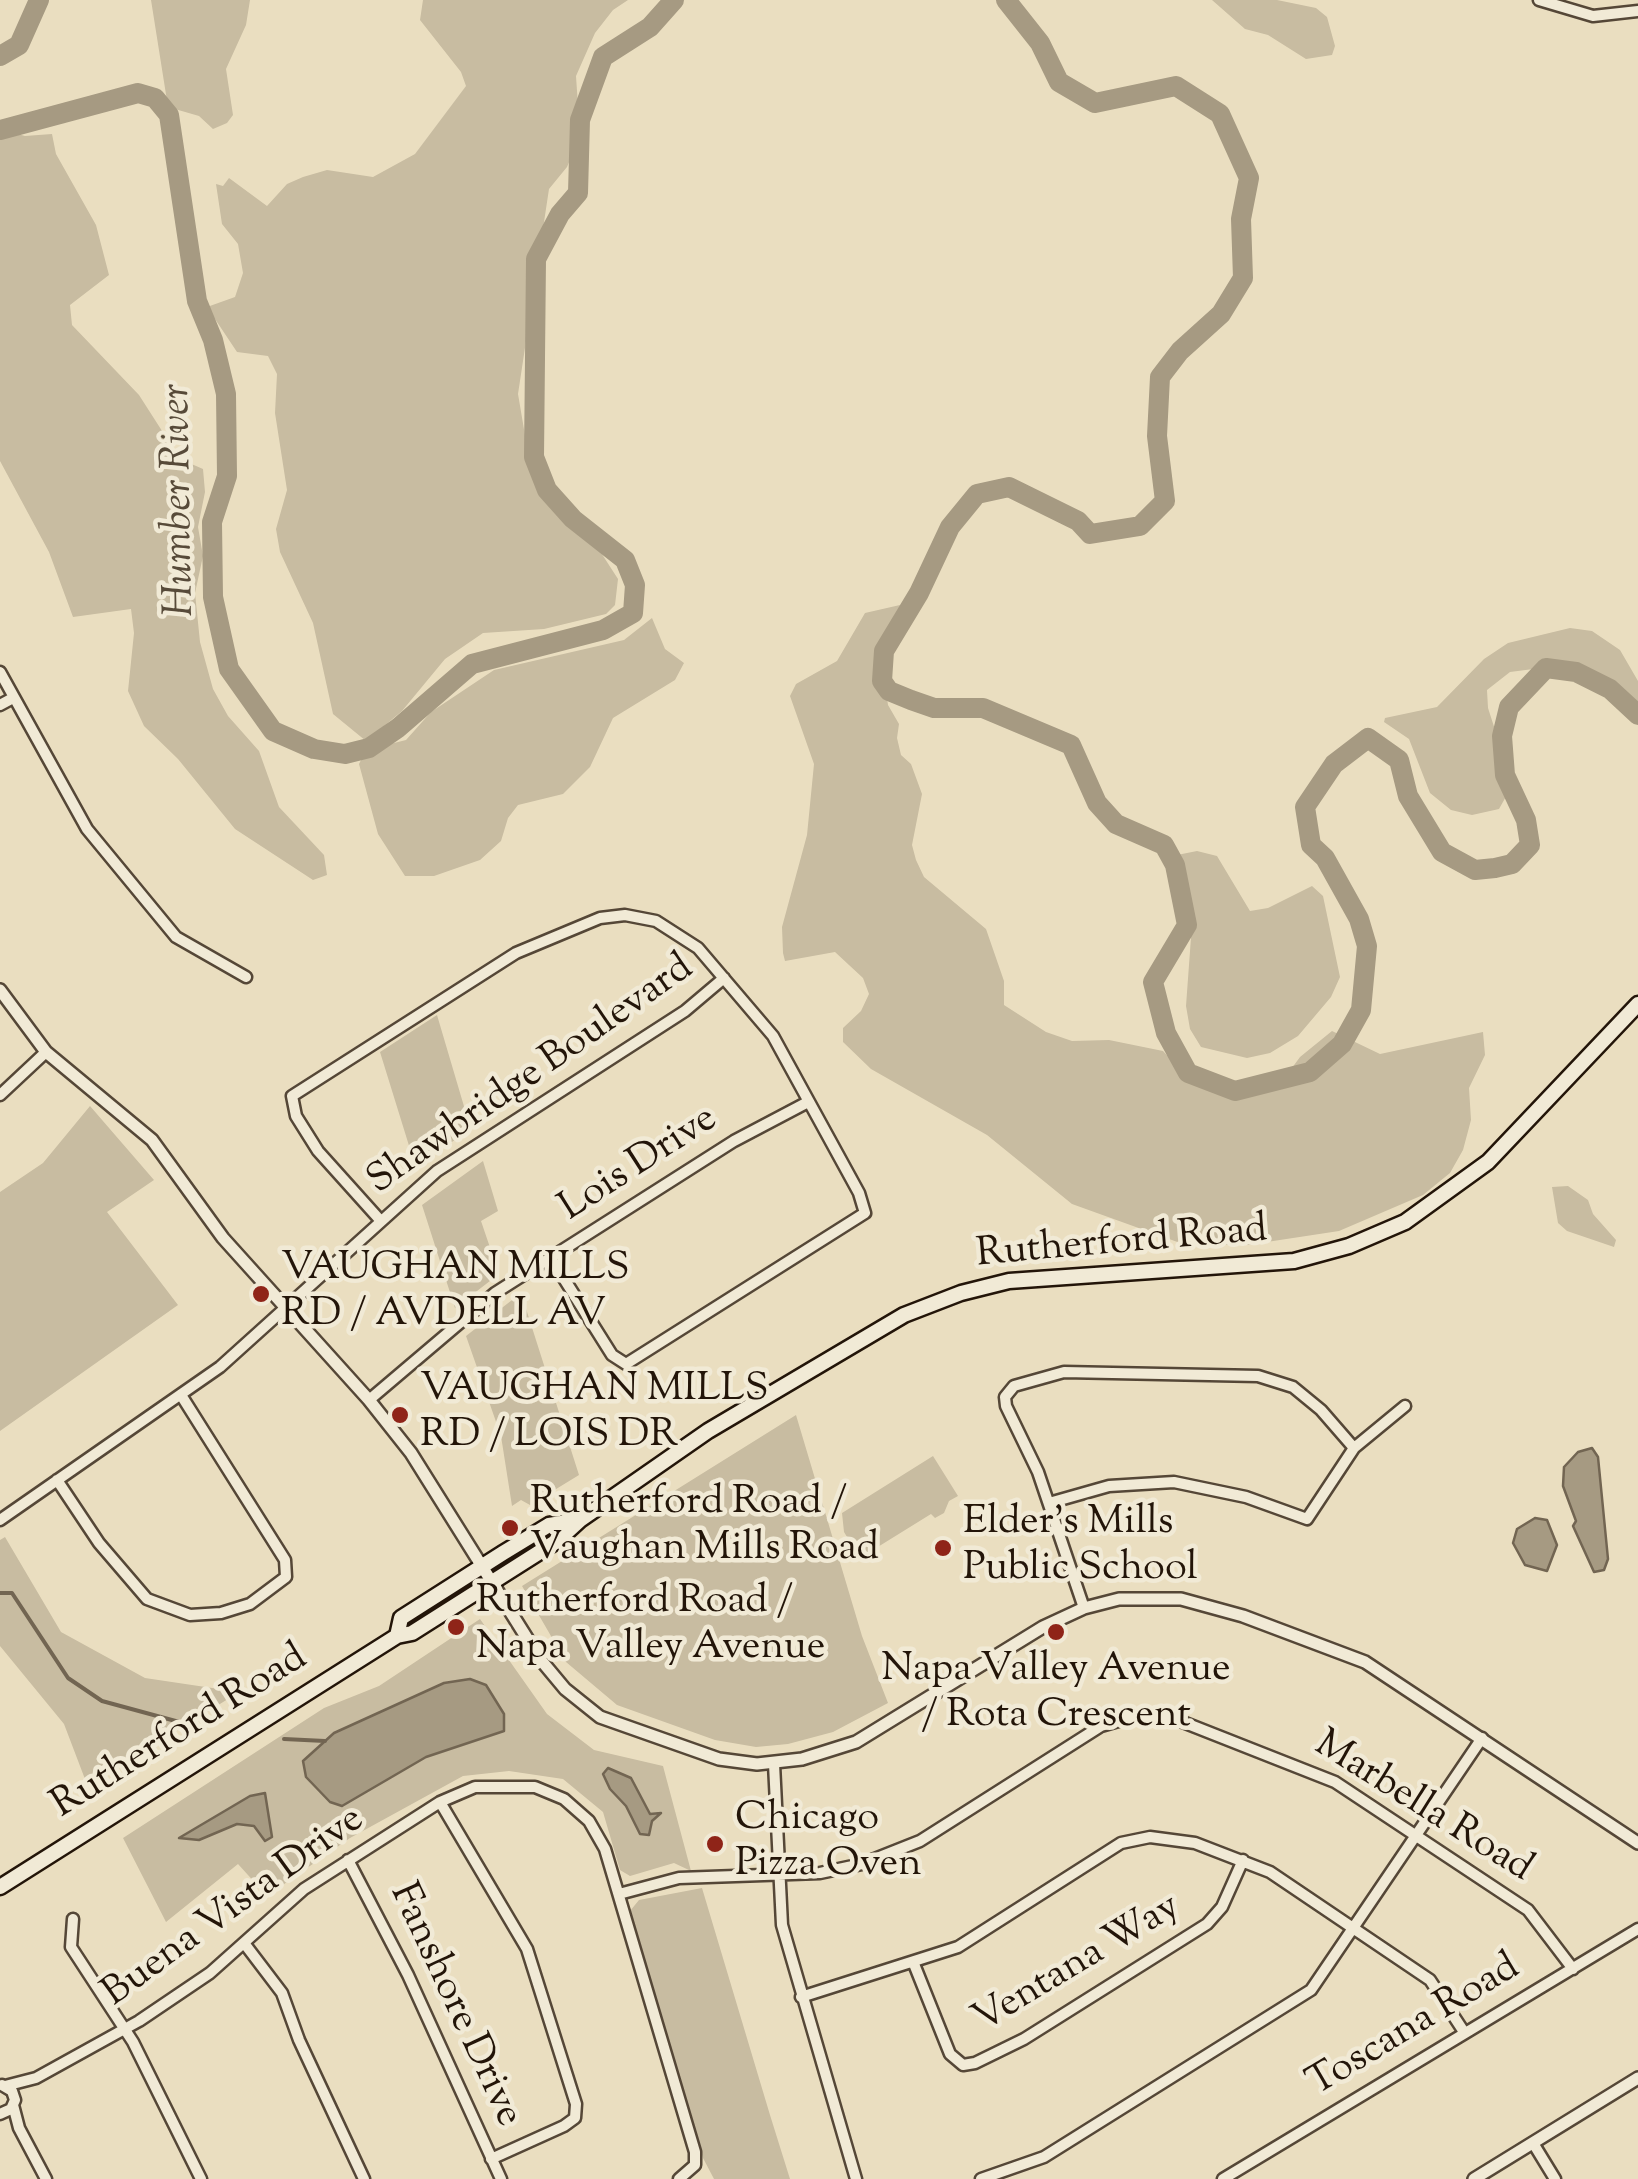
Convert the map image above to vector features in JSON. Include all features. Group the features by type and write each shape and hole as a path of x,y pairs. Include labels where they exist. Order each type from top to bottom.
{"main road":[{"name":"Rutherford Road","path":"0,1887 397,1636 412,1633 492,1583 557,1541 580,1520 708,1431 875,1330 930,1304 1024,1279 1294,1261 1388,1230 1430,1207 1477,1172 1638,1004"},
{"name":"Rutherford Road","path":"397,1636 401,1618 482,1566 549,1524 580,1520"}],"street":[{"path":"1539,0 1593,16 1638,11"},
{"path":"0,672 87,830 176,937 246,977"},
{"path":"0,705 14,698"},
{"path":"380,1220 310,1139 293,1109 292,1096 516,953 600,918 632,916 664,924 698,948 774,1036 859,1192 864,1213 634,1362 619,1362 612,1356 551,1258"},
{"name":"Shawbridge Boulevard","path":"0,1520 181,1395 437,1171 685,1010 724,978"},
{"path":"0,990 46,1052 142,1130 224,1238 368,1400 411,1454 558,1682 600,1716 706,1755 774,1764 856,1742 1028,1636 1084,1608 1150,1597 1206,1604 1366,1662 1638,1843"},
{"path":"0,1095 46,1052"},
{"name":"Lois Drive","path":"368,1400 496,1293 734,1141 808,1102"},
{"path":"1084,1608 1049,1502 1005,1397 1014,1386 1038,1376 1134,1371 1258,1376 1292,1387 1321,1410 1354,1448"},
{"path":"58,1480 99,1543 146,1600 190,1615 221,1613 250,1604 286,1577 285,1560 181,1395"},
{"path":"1049,1502 1109,1486 1174,1482 1246,1497 1307,1520 1354,1448 1405,1406"},
{"name":"Marbella Road","path":"619,1894 678,1878 820,1873 862,1864 920,1841 1100,1726 1142,1714 1170,1717 1279,1756 1336,1782 1528,1910 1574,1968"},
{"path":"980,2179 1044,2157 1296,2001 1322,1976 1482,1738"},
{"path":"774,1764 782,1925 855,2178"},
{"name":"Buena Vista Drive","path":"0,2114 36,2078 210,1973 304,1889 348,1860 440,1802 474,1788 510,1784 535,1787 564,1799 589,1820 606,1848 695,2152 696,2165 678,2179"},
{"path":"440,1802 527,1949 576,2104 575,2118 564,2126 492,2159"},
{"path":"801,1998 958,1947 1121,1844 1150,1837 1195,1843 1270,1872 1430,1980 1464,2032"},
{"name":"Fanshore Drive","path":"348,1860 375,1906 501,2179"},
{"name":"Ventana Way","path":"914,1964 950,2054 963,2065 975,2063 1016,2043 1207,1924 1222,1907 1243,1860"},
{"path":"73,1919 71,1947 124,2028 201,2179"},
{"name":"Toscana Road","path":"1223,2179 1638,1929"},
{"path":"244,1943 282,1993 299,2040 364,2179"},
{"name":"Buena Vista Drive","path":"2,2085 36,2078"},
{"path":"1474,2179 1638,2078"},
{"path":"2,2085 14,2102 18,2128 46,2179"},
{"path":"0,2114 18,2128"},
{"path":"1533,2142 1555,2179"}],"shaded area":[{"path":"151,0 250,0 246,25 226,69 233,115 227,123 213,129 199,116 168,107"},
{"path":"423,0 628,0 613,10 595,33 576,76 580,136 567,167 549,189 518,394 528,453 541,493 573,531 598,548 618,579 615,605 606,614 544,629 483,633 445,659 402,711 366,741 333,714 313,623 280,552 276,529 287,490 275,413 277,374 268,356 237,352 207,307 235,297 243,273 238,244 222,224 216,184 223,186 229,178 267,206 287,184 303,177 327,170 373,177 415,154 466,86 461,72 420,20"},
{"path":"1212,0 1277,0 1316,8 1327,17 1335,46 1332,55 1306,59 1268,35 1245,29"},
{"path":"0,129 25,136 52,134 56,154 96,225 109,275 70,305 72,325 139,395 180,459 203,469 205,492 198,527 203,556 195,593 200,642 213,689 228,716 259,751 279,807 324,855 327,875 313,880 235,829 178,759 144,726 128,691 134,633 131,609 73,617 49,552 0,461"},
{"path":"900,605 883,671 888,705 899,724 901,755 911,764 922,794 912,845 924,877 986,929 1004,981 1004,1005 1046,1032 1072,1041 1109,1040 1163,1051 1174,1063 1220,1089 1245,1095 1278,1087 1300,1057 1332,1031 1380,1054 1483,1032 1485,1055 1469,1088 1471,1120 1463,1150 1450,1173 1423,1195 1339,1231 1247,1245 1183,1244 1072,1204 987,1135 871,1069 843,1042 843,1028 861,1011 869,994 863,978 835,952 785,961 783,953 782,927 807,835 814,764 790,696 796,684 837,661 865,613"},
{"path":"652,618 665,649 684,663 675,680 613,718 590,767 563,794 518,805 508,818 501,841 480,860 434,876 405,876 378,834 359,764 366,750 406,740 431,712 494,670 624,640"},
{"path":"1570,628 1592,631 1620,650 1638,681 1638,704 1633,708 1611,683 1580,663 1510,672 1487,690 1488,708 1509,773 1508,793 1499,809 1472,815 1451,810 1430,793 1409,739 1384,722 1385,718 1437,707 1484,659 1508,643"},
{"path":"1197,851 1217,856 1250,911 1268,908 1312,886 1323,896 1340,977 1331,997 1298,1036 1270,1053 1247,1058 1201,1047 1190,1029 1186,1006 1193,910 1177,855"},
{"path":"437,1015 471,1130 415,1165 380,1052"},
{"path":"90,1106 154,1180 107,1212 178,1305 0,1431 0,1192 43,1163"},
{"path":"483,1161 498,1211 481,1221 499,1274 455,1308 422,1205"},
{"path":"1568,1186 1588,1200 1593,1214 1616,1240 1614,1247 1567,1231 1558,1223 1552,1187"},
{"path":"521,1293 579,1475 530,1505 521,1500 512,1506 501,1436 466,1336"},
{"path":"796,1415 862,1636 888,1703 833,1732 788,1744 756,1747 715,1740 617,1705 566,1662 522,1586"},
{"path":"1592,1448 1598,1457 1608,1559 1604,1570 1594,1572 1573,1526 1576,1521 1563,1486 1564,1467 1578,1452"},
{"path":"933,1456 958,1496 949,1501 944,1513 935,1518 931,1514 860,1558 844,1532 842,1513"},
{"path":"1535,1518 1547,1520 1557,1545 1547,1571 1525,1565 1513,1543 1517,1529"},
{"path":"5,1537 61,1632 145,1678 239,1692 88,1787 64,1724 0,1646 0,1540"},
{"path":"480,1619 547,1714 594,1750 663,1766 691,1871 674,1863 630,1876 620,1870 603,1812 563,1779 509,1771 463,1776 350,1838 267,1896 238,1864 166,1922 123,1838 324,1708 379,1686"},
{"path":"470,1679 486,1685 504,1714 504,1731 426,1757 342,1806 330,1802 306,1777 303,1761 334,1733 444,1683"},
{"path":"608,1768 631,1778 650,1814 661,1813 652,1821 649,1835 640,1834 626,1806 610,1789 603,1774"},
{"path":"265,1793 272,1837 265,1841 254,1826 237,1824 199,1840 179,1838 250,1796"},
{"path":"702,1888 790,2179 714,2179 703,2158 630,1911 639,1900"}],"waterway":[{"name":"Humber River","path":"0,56 19,45 39,0"},
{"name":"Humber River","path":"0,130 138,93 155,98 169,115 197,301 213,340 226,394 227,476 212,522 213,597 229,669 273,731 314,749 345,754 369,748 398,728 472,664 603,630 633,613 635,585 625,560 573,519 547,490 534,457 536,259 560,214 578,193 580,120 603,57 650,27 674,0"},
{"name":"Humber River","path":"1006,0 1040,43 1059,82 1095,103 1176,86 1220,114 1249,178 1241,219 1243,278 1221,314 1180,351 1160,377 1157,436 1165,501 1140,526 1090,534 1078,521 1009,487 977,494 950,527 919,593 884,651 882,681 889,691 934,708 983,708 1071,745 1097,803 1116,824 1164,845 1175,865 1187,925 1153,982 1166,1033 1188,1073 1235,1091 1310,1072 1342,1044 1361,1010 1367,946 1359,919 1325,858 1311,845 1305,807 1334,764 1368,738 1399,760 1408,796 1442,852 1475,870 1495,868 1512,864 1530,845 1526,820 1505,775 1502,736 1509,707 1546,668 1576,672 1610,689 1638,715"},
{"path":"0,1593 12,1593 68,1678 102,1701 194,1726"},
{"path":"284,1739 325,1741"}],"place":[{"name":"VAUGHAN MILLS RD / AVDELL AV","path":"261,1294"},
{"name":"VAUGHAN MILLS RD / LOIS DR","path":"400,1415"},
{"name":"Rutherford Road / Vaughan Mills Road","path":"510,1528"},
{"name":"Elder's Mills Public School","path":"943,1548"},
{"name":"Rutherford Road / Napa Valley Avenue","path":"456,1627"},
{"name":"Napa Valley Avenue / Rota Crescent","path":"1056,1632"},
{"name":"Chicago Pizza Oven","path":"715,1844"}]}
